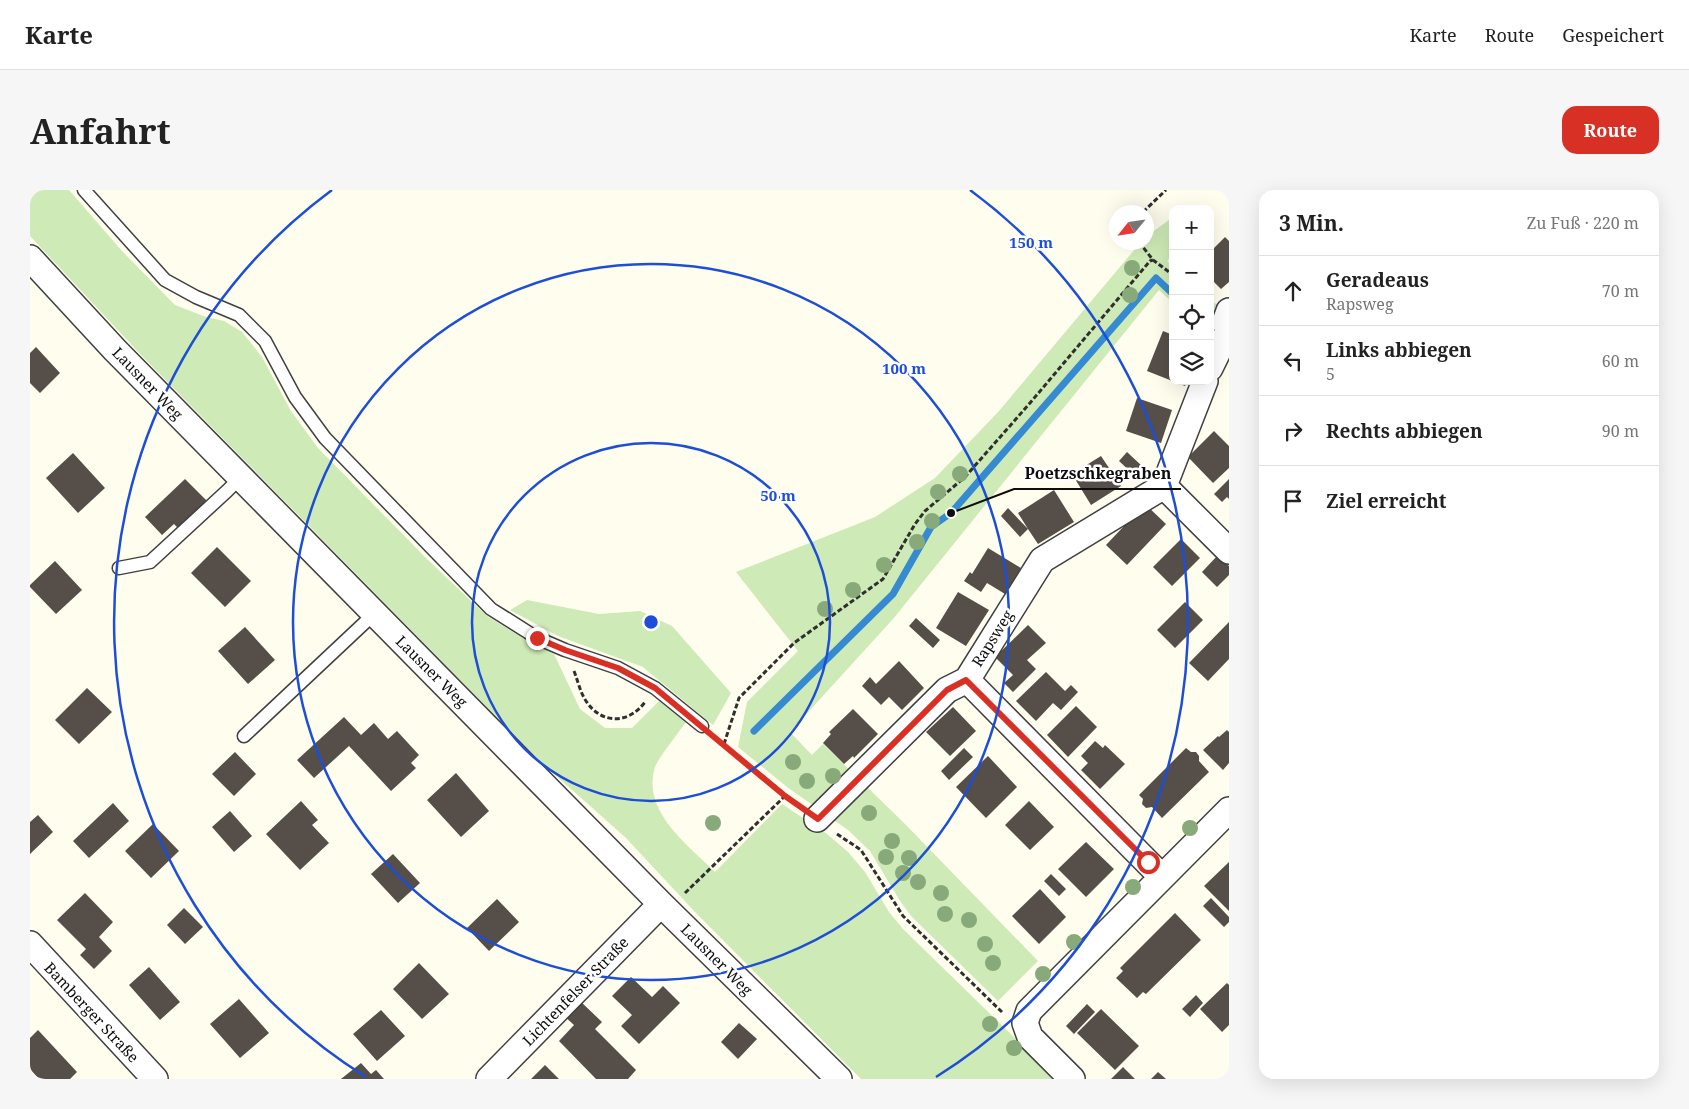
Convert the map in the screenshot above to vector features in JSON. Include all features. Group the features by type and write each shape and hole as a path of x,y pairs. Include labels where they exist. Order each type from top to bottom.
{"street":[{"name":"Lausner Weg","path":"30,258 115,350 661,904 839,1079"},
{"path":"1214,360 1228,331 1225,322 1229,312"},
{"path":"1203,385 1164,486 1229,551"},
{"name":"Rapsweg","path":"1161,876 966,680 1042,560 1164,486"},
{"path":"818,819 947,690 966,680"},
{"path":"1072,1079 1030,1037 1025,1023 1029,1010 1229,810"},
{"name":"Lichtenfelser Straße","path":"490,1079 661,904"},
{"name":"Bamberger Straße","path":"30,944 155,1079"}],"lane":[{"path":"84,190 165,280 239,315 265,340 295,397 325,438 491,609 537,638 565,650 618,668 655,688 702,726"},
{"path":"119,568 150,562 241,477"},
{"path":"244,736 375,613"}],"path":[{"path":"1150,205 1166,190"},
{"path":"1145,250 1153,260 1169,272"},
{"path":"724,744 739,698 794,642 883,579 915,524 926,511 965,477 1030,404 1150,261 1153,260"},
{"path":"565,650 585,700 597,715 614,719 627,717 641,707 655,688"},
{"path":"702,726 785,796 861,850 903,916 1000,1011 1025,1023"},
{"path":"661,904 679,898 785,796"}],"green space":[{"path":"30,190 69,190 122,251 175,305 206,317 224,321 242,332 262,357 291,411 318,448 426,558 487,616 554,654 580,709 605,728 632,728 659,701 686,722 657,763 652,783 655,798 670,826 680,839 715,872 782,804 827,834 848,852 865,872 889,912 903,929 1057,1079 861,1079 695,912 626,838 543,764 143,357 30,236"},
{"path":"1169,220 1169,259 1167,261 1169,263 1169,299 1159,290 893,619 790,732 812,755 823,744 906,825 1038,961 998,1001 912,917 900,901 870,851 848,830 787,787 738,747 747,702 798,651 736,572 875,517 935,478 999,411 1134,250 1154,250 1154,231"},
{"path":"1214,302 1222,309 1214,332"},
{"path":"527,600 599,614 640,611 672,626 731,693 713,725 643,667 558,636 510,610"}],"building":[{"path":"1225,237 1229,241 1229,282 1221,289 1214,282 1214,248"},
{"path":"1163,331 1169,333 1169,380 1147,371"},
{"path":"36,347 60,373 40,393 30,383 30,353"},
{"path":"1137,398 1172,410 1161,443 1126,431"},
{"path":"1214,431 1229,446 1229,468 1213,483 1188,457"},
{"path":"1127,452 1142,466 1134,475 1119,461"},
{"path":"73,453 105,488 78,513 46,478"},
{"path":"1101,456 1121,486 1091,505 1072,474"},
{"path":"185,479 209,503 180,530 174,524 162,535 145,517"},
{"path":"1229,479 1229,499 1227,497 1222,502 1214,494"},
{"path":"1054,490 1074,522 1038,544 1018,513"},
{"path":"1145,504 1166,524 1127,565 1106,545"},
{"path":"1008,508 1028,529 1020,537 1001,516"},
{"path":"1181,539 1200,558 1172,586 1153,567"},
{"path":"217,547 251,581 225,607 191,573"},
{"path":"988,548 1021,568 1005,594 987,583 981,592 964,581 970,572 972,574"},
{"path":"1218,555 1229,566 1229,575 1217,587 1202,572"},
{"path":"55,561 82,590 56,614 30,587"},
{"path":"958,592 989,610 966,646 936,628"},
{"path":"1185,602 1203,620 1175,648 1157,630"},
{"path":"916,618 940,640 933,648 909,626"},
{"path":"1229,622 1229,659 1208,681 1189,663"},
{"path":"1028,625 1046,643 1027,660 1036,669 1013,692 1004,683 1013,675 995,657"},
{"path":"245,627 275,660 248,684 218,651"},
{"path":"899,661 924,688 902,710 889,697 881,705 862,686 870,677 876,684"},
{"path":"1046,672 1065,691 1071,685 1078,692 1061,710 1053,703 1036,721 1016,701"},
{"path":"87,688 112,712 79,744 55,720"},
{"path":"1076,706 1097,727 1068,757 1047,735"},
{"path":"953,707 976,731 950,756 926,732"},
{"path":"853,709 878,734 854,758 853,756 844,764 823,743 831,734 829,732"},
{"path":"344,717 361,735 374,723 388,739 397,731 419,755 411,763 416,768 391,791 349,746 314,778 297,760"},
{"path":"1227,730 1229,732 1229,763 1223,770 1203,750"},
{"path":"1095,741 1103,748 1105,745 1125,764 1100,789 1081,770 1088,763 1081,756"},
{"path":"964,748 973,757 949,780 941,771"},
{"path":"1186,748 1191,752 1196,752 1199,756 1199,761 1209,772 1162,818 1152,807 1146,808 1142,804 1143,799 1139,795"},
{"path":"235,752 256,774 234,796 212,774"},
{"path":"988,756 1017,787 986,818 956,787"},
{"path":"456,773 489,811 461,837 427,800"},
{"path":"301,801 318,820 312,825 329,843 300,870 266,834"},
{"path":"1029,801 1054,827 1030,850 1005,825"},
{"path":"113,803 129,821 89,858 73,841"},
{"path":"230,811 252,836 234,852 212,827"},
{"path":"38,815 53,832 30,854 30,822"},
{"path":"153,824 179,851 151,878 125,851"},
{"path":"1086,842 1114,869 1086,897 1058,869"},
{"path":"393,854 420,883 398,903 371,874"},
{"path":"1229,862 1229,911 1204,886"},
{"path":"1051,874 1066,889 1059,896 1044,881"},
{"path":"1040,889 1066,917 1039,944 1012,916"},
{"path":"85,893 113,922 99,937 112,951 94,969 80,955 86,949 57,920"},
{"path":"1211,898 1229,917 1229,922 1224,927 1203,906"},
{"path":"497,899 519,922 489,951 467,928"},
{"path":"184,908 203,927 185,944 167,925"},
{"path":"1175,913 1201,940 1146,994 1143,992 1137,998 1116,978 1123,971 1120,968"},
{"path":"419,963 449,994 422,1019 393,989"},
{"path":"149,967 180,1002 160,1020 129,985"},
{"path":"631,977 652,997 663,986 680,1003 639,1044 621,1026 632,1015 612,996"},
{"path":"1227,983 1229,985 1229,1025 1222,1032 1200,1009"},
{"path":"1196,995 1203,1003 1190,1017 1182,1009"},
{"path":"239,999 269,1033 240,1058 210,1024"},
{"path":"578,999 602,1022 595,1029 636,1070 628,1079 596,1079 559,1041 574,1025 563,1015"},
{"path":"1087,1004 1095,1012 1074,1034 1066,1026"},
{"path":"1101,1009 1139,1046 1115,1070 1077,1033"},
{"path":"381,1010 405,1036 377,1061 353,1034"},
{"path":"739,1023 757,1039 738,1059 721,1042"},
{"path":"38,1030 77,1072 70,1079 39,1079 30,1069 30,1038"},
{"path":"361,1063 371,1074 376,1070 384,1079 341,1079"},
{"path":"545,1065 559,1079 531,1079"},
{"path":"1123,1067 1135,1079 1111,1079"},
{"path":"1158,1072 1166,1079 1151,1079"}],"waterway":[{"path":"754,731 893,594 931,527 951,513 1156,278 1169,290"}],"place":[{"name":"Poetzschkegraben","path":"951,513"}],"route":[{"path":"537,638 565,650 618,668 655,688 785,796 818,819 947,690 966,680 1148,862"}]}
